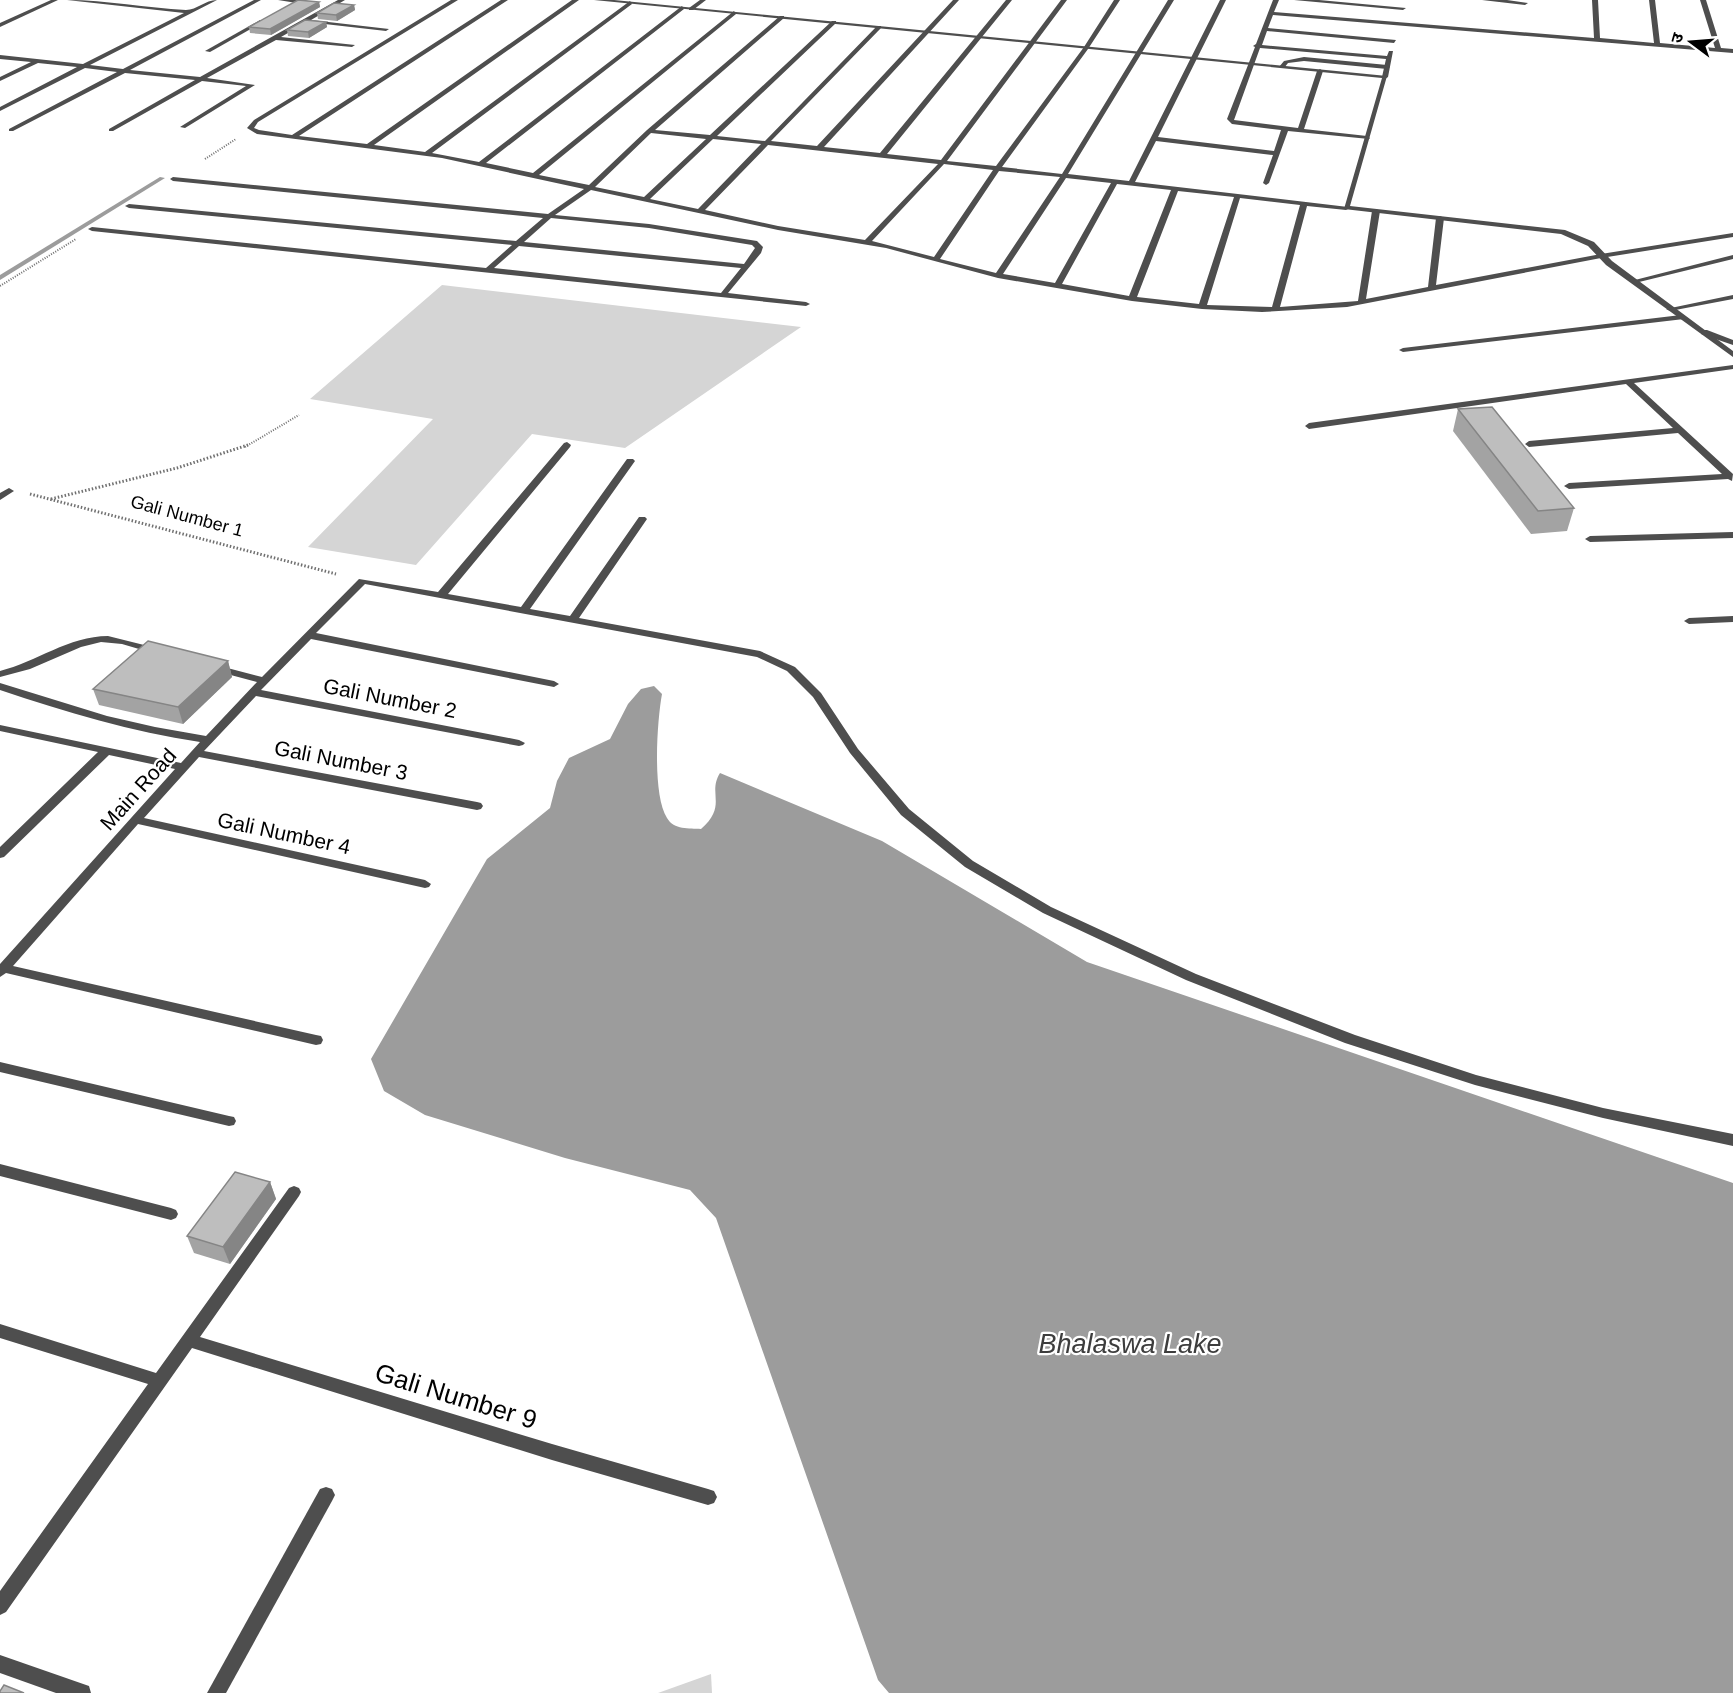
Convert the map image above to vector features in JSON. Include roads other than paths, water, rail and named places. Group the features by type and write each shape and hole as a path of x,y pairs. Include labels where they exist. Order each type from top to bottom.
{"street":[{"path":"0,26 55,0"},
{"path":"70,0 191,12"},
{"path":"0,109 214,0"},
{"path":"11,130 258,0"},
{"path":"280,0 333,5"},
{"path":"111,130 342,0"},
{"path":"455,0 256,121 250,128 257,132 426,154 481,164 587,189 867,242 998,276 1202,307 1275,310 1362,302 1601,256 1733,235"},
{"path":"294,136 505,0"},
{"path":"369,146 576,0"},
{"path":"597,0 1385,77"},
{"path":"692,9 703,0"},
{"path":"819,148 956,0"},
{"path":"882,155 1009,0"},
{"path":"867,242 942,163 1064,0"},
{"path":"936,260 997,169 1086,48 1117,0"},
{"path":"998,276 1064,176 1170,0"},
{"path":"1131,184 1223,0"},
{"path":"1275,0 1230,119 1236,124 1367,138"},
{"path":"1297,0 1404,8"},
{"path":"1346,208 1406,0"},
{"path":"1485,0 1525,3"},
{"path":"1595,0 1597,41"},
{"path":"1652,0 1657,45"},
{"path":"1704,0 1719,50"},
{"path":"287,7 297,2"},
{"path":"426,154 630,3"},
{"path":"481,164 682,8"},
{"path":"535,175 734,13"},
{"path":"1270,13 1733,51"},
{"path":"488,270 548,217 587,189 649,131 782,17"},
{"path":"208,51 267,18"},
{"path":"305,21 386,29"},
{"path":"646,199 834,22"},
{"path":"700,211 879,27"},
{"path":"1264,29 1394,41"},
{"path":"275,38 352,45"},
{"path":"1256,46 1390,58"},
{"path":"0,57 252,85 183,128"},
{"path":"1282,67 1286,62 1304,59 1387,67"},
{"path":"0,78 37,61"},
{"path":"1300,131 1320,70"},
{"path":"1266,183 1286,129"},
{"path":"649,131 769,142 1237,198 1562,232 1591,244 1609,263 1635,280 1733,355"},
{"path":"1154,139 1277,153"},
{"path":"173,179 658,227 746,240 759,247 723,295"},
{"path":"1057,286 1115,182"},
{"path":"1132,298 1175,189"},
{"path":"1202,307 1237,198"},
{"path":"1275,310 1305,204"},
{"path":"129,206 518,242 746,266"},
{"path":"1362,302 1376,211"},
{"path":"1432,290 1440,218"},
{"path":"92,229 806,304"},
{"path":"1635,280 1733,257"},
{"path":"1670,309 1733,297"},
{"path":"1403,350 1681,317"},
{"path":"1704,332 1733,343"},
{"path":"1309,426 1733,367"},
{"path":"1629,383 1732,477"},
{"path":"1529,444 1681,430"},
{"path":"567,446 442,594 760,654 791,669 817,695 854,751 905,812 969,864 1047,910 1191,977 1350,1039 1475,1080 1603,1113 1733,1140"},
{"path":"525,609 630,461"},
{"path":"1569,486 1732,477"},
{"path":"573,619 642,519"},
{"path":"1590,539 1733,535"},
{"name":"Main Road","path":"2,970 183,767 308,635 363,581 442,594"},
{"path":"1689,621 1733,619"},
{"path":"308,635 554,684"},
{"path":"0,674 15,672 88,642 101,639 162,652"},
{"path":"208,665 264,681"},
{"path":"0,686 113,723 160,734 209,740"},
{"name":"Gali Number 2","path":"254,692 519,743"},
{"path":"2,732 183,767"},
{"path":"0,854 106,751"},
{"name":"Gali Number 3","path":"197,753 477,806"},
{"name":"Gali Number 4","path":"135,820 425,884"},
{"path":"2,970 316,1040"},
{"path":"0,1067 229,1121"},
{"path":"0,1170 171,1214"},
{"path":"0,1606 294,1192"},
{"path":"0,1331 160,1381"},
{"name":"Gali Number 9","path":"189,1340 552,1452 708,1497"},
{"path":"216,1693 326,1495"},
{"path":"0,1664 82,1693"}],"water":[{"name":"Bhalaswa Lake","path":"654,686 662,694 657,739 659,792 667,818 674,825 701,829 709,821 714,813 715,787 720,773 882,841 1087,962 1733,1183 1733,1693 889,1693 878,1680 716,1218 690,1190 565,1158 425,1115 384,1091 371,1059 487,859 550,808 557,781 569,758 610,739 628,704 641,689"}],"waterway":[{"path":"0,278 162,178"}]}
